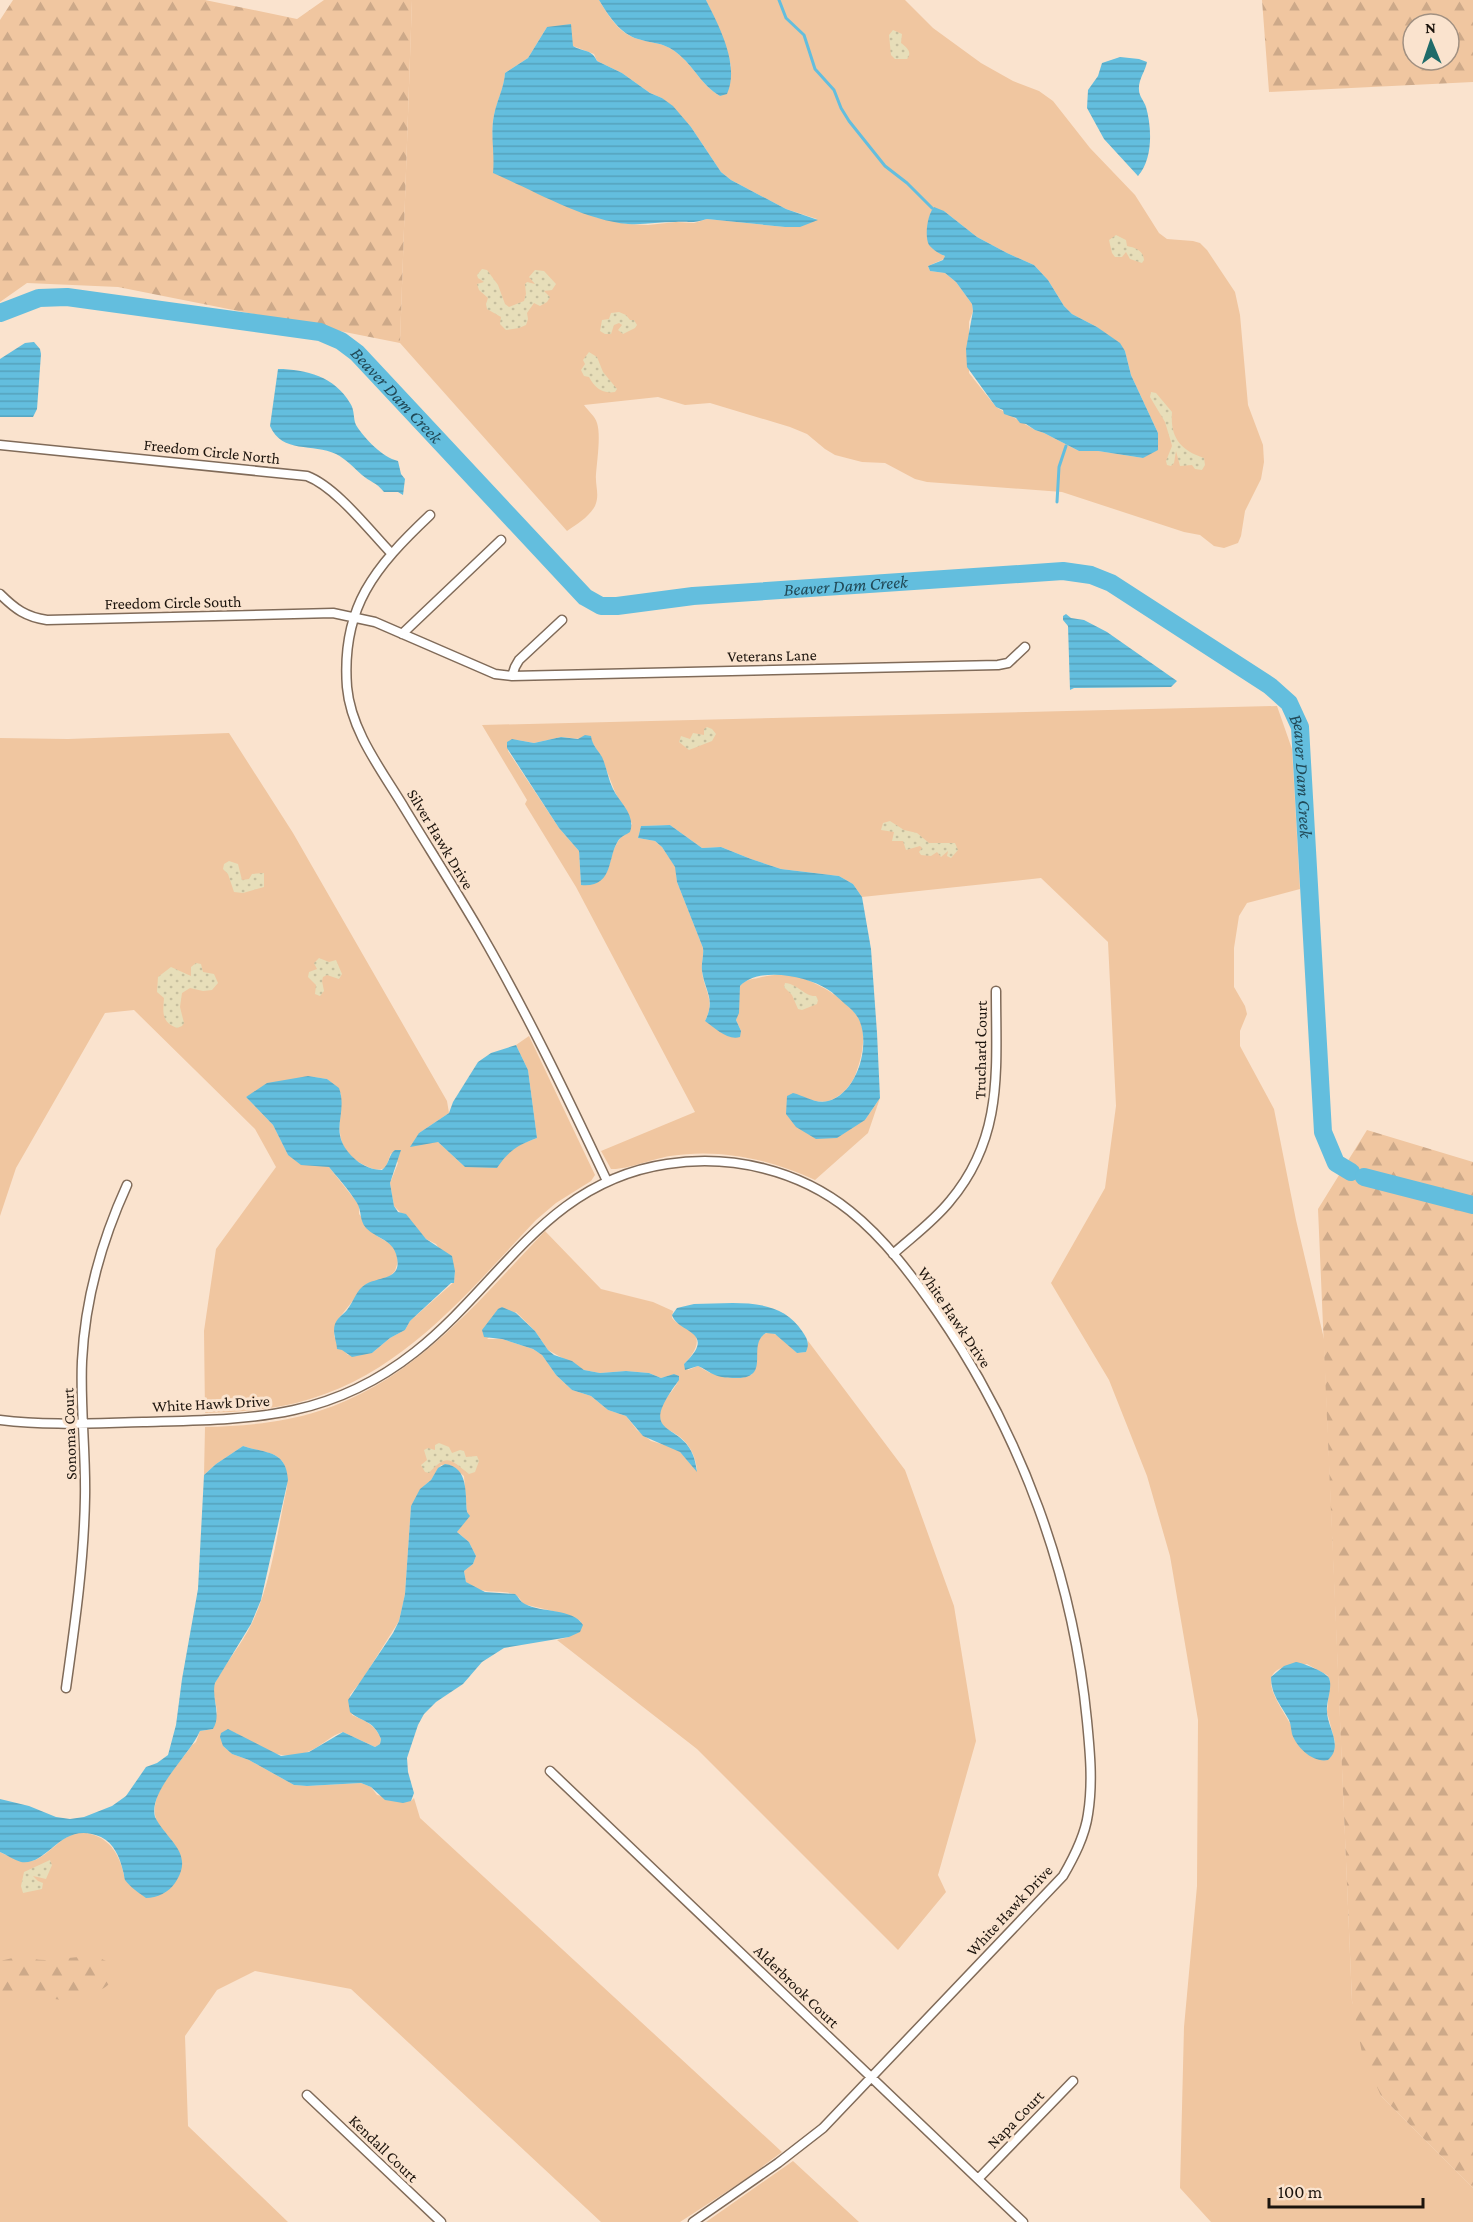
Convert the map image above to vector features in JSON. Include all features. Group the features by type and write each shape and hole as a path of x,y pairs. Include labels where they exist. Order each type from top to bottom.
{"street":[{"name":"Freedom Circle North","path":"0,445 307,476 324,484 335,494 391,553"},
{"name":"Silver Hawk Drive","path":"430,515 391,553 366,590 354,616 348,650 348,690 351,706 362,736 506,977 549,1059 607,1181"},
{"path":"402,634 501,540"},
{"name":"Freedom Circle South","path":"0,594 16,610 25,615 47,620 333,613 354,616"},
{"name":"Veterans Lane","path":"354,616 375,622 495,674 512,676 998,665 1008,663 1025,647"},
{"path":"512,676 519,660 562,620"},
{"name":"Truchard Court","path":"892,1254 950,1202 962,1186 980,1152 994,1108 997,1085 996,991"},
{"name":"White Hawk Drive","path":"0,1420 23,1423 84,1424 253,1418 300,1409 352,1390 386,1372 414,1353 436,1334 545,1222 570,1202 607,1181 651,1167 690,1161 734,1162 760,1167 792,1178 829,1196 862,1221 892,1254 923,1292 979,1378 1017,1454 1042,1516 1060,1575 1082,1674 1089,1733 1091,1787 1086,1826 1063,1876 838,2114 742,2190 693,2222"},
{"name":"Sonoma Court","path":"66,1688 77,1616 84,1538 82,1363 88,1305 101,1250 127,1185"},
{"name":"Alderbrook Court","path":"550,1771 1023,2222"},
{"name":"Napa Court","path":"978,2179 1073,2080"},
{"name":"Kendall Court","path":"307,2095 441,2222"}],"green space":[{"path":"13,0 205,0 297,19 324,0 412,0 400,343 118,287 27,283 0,302 0,20"},
{"path":"412,0 599,0 606,12 625,33 631,37 672,49 713,92 720,96 731,65 706,0 905,0 933,28 981,63 1013,81 1039,91 1053,101 1090,148 1135,195 1159,233 1167,239 1200,243 1207,250 1235,292 1240,315 1248,405 1263,445 1264,462 1261,479 1245,511 1238,543 1224,548 1214,546 1200,535 1184,532 1062,492 927,482 915,479 885,463 862,462 835,455 807,434 790,427 710,403 685,405 658,397 584,405 595,418 598,428 597,498 590,514 567,531 400,343","holes":["547,27 573,46 594,54 597,61 622,73 650,93 662,98 691,127 721,172 731,180 786,209 817,219 785,227 707,219 694,223 627,224 595,217 495,154 493,120 505,73 528,58","931,211 944,211 977,237 1034,265 1048,280 1064,306 1072,314 1097,327 1125,351 1131,375 1158,433 1143,458 1098,451 1079,451 1035,430 996,407 969,373 969,322 973,311 972,304 956,282 945,273 930,271 928,266 944,259 945,256 929,243"]},
{"path":"1262,0 1473,0 1473,82 1269,92"},
{"path":"1277,706 1292,749 1300,889 1247,903 1239,916 1234,948 1234,987 1247,1014 1240,1031 1240,1046 1274,1109 1296,1220 1324,1339 1352,2001 1381,2096 1473,2188 1473,2222 1211,2222 1180,2188 1184,2027 1197,1886 1198,1720 1170,1556 1147,1476 1109,1380 1051,1283 1105,1188 1116,1106 1108,942 1041,878 862,897 853,884 839,876 781,869 721,847 702,848 670,825 641,826 638,838 655,841 662,847 676,868 677,882 703,948 702,971 709,1001 705,1021 741,1031 736,1020 738,992 741,985 749,980 772,975 786,975 812,982 839,998 859,1019 863,1032 862,1053 852,1082 837,1097 822,1102 799,1096 788,1096 865,1120 880,1098 868,1133 815,1180 762,1161 707,1153 670,1156 624,1168 611,1169 601,1151 695,1112 576,887 525,804 527,800 482,725","holes":["561,737 591,740 632,824 617,843 604,876 592,883 581,885 579,851 559,828 508,751 512,739 534,743","1307,1664 1327,1675 1330,1680 1327,1712 1335,1742 1334,1752 1300,1746 1271,1686 1273,1674 1279,1669"]},
{"path":"229,733 293,833 447,1101 449,1113 419,1133 438,1142 465,1167 507,1153 537,1138 528,1070 516,1045 529,1036 595,1175 591,1181 556,1203 536,1220 457,1304 429,1330 368,1374 334,1391 296,1403 273,1407 205,1413 204,1331 216,1249 276,1167 255,1129 134,1010 105,1013 16,1168 0,1216 0,738 68,739","holes":["308,1076 327,1079 341,1094 340,1134 346,1151 364,1165 378,1170 386,1167 391,1153 398,1163 390,1183 394,1206 426,1239 436,1244 455,1271 454,1282 410,1321 405,1330 390,1338 372,1353 348,1355 334,1336 336,1322 366,1284 389,1277 395,1271 398,1261 396,1251 392,1245 377,1236 359,1214 359,1205 329,1167 288,1155 273,1125 246,1097"]},
{"path":"1367,1130 1473,1162 1473,2188 1381,2096 1362,2053 1352,2001 1318,1209"},
{"path":"545,1231 601,1289 653,1302 673,1311 672,1318 696,1336 694,1351 684,1364 688,1370 698,1366 710,1373 751,1375 756,1366 757,1344 766,1333 781,1338 797,1353 806,1352 808,1341 905,1470 954,1606 976,1741 938,1875 946,1892 898,1950 697,1749 557,1640 569,1637 581,1622 579,1620 523,1604 513,1594 486,1591 472,1587 466,1582 464,1571 473,1564 476,1556 469,1542 457,1532 467,1512 464,1476 450,1465 441,1465 411,1506 405,1594 399,1621 350,1695 352,1715 373,1726 381,1739 380,1744 375,1747 343,1732 310,1751 291,1756 262,1749 236,1733 223,1746 232,1754 249,1760 294,1785 361,1783 371,1787 377,1795 411,1801 414,1798 420,1818 782,2152 743,2181 680,2222 601,2222 351,1989 255,1971 217,1990 185,2036 188,2126 288,2222 0,2222 0,1852 19,1860 31,1861 42,1856 70,1835 77,1832 87,1833 101,1838 112,1847 119,1859 125,1879 158,1824 155,1803 164,1782 196,1742 200,1731 213,1729 217,1711 213,1690 215,1683 252,1623 269,1573 287,1487 285,1466 281,1460 270,1453 243,1446 204,1475 205,1427 277,1421 319,1411 354,1397 386,1380 443,1336","holes":["516,1312 535,1331 548,1350 584,1370 600,1373 626,1371 649,1373 661,1378 671,1375 679,1376 661,1408 660,1421 664,1427 687,1444 693,1454 697,1471 680,1452 672,1447 651,1441 637,1430 626,1416 608,1410 591,1396 572,1390 556,1375 542,1355 533,1349 502,1339 487,1339"]},
{"path":"21,1956 45,1960 96,1958 110,1964 113,1978 106,1987 76,2002 26,1995 0,1997 0,1961"},
{"path":"793,2161 859,2222 706,2222"}],"sand":[{"path":"893,30 902,34 901,43 909,52 907,59 895,59 891,55 889,35"},
{"path":"1116,235 1126,240 1127,246 1141,252 1144,260 1142,263 1130,259 1126,252 1122,257 1115,257 1109,240"},
{"path":"482,269 487,270 498,285 505,304 509,307 524,301 525,284 527,282 535,284 529,277 535,270 544,271 556,284 552,290 544,291 550,297 547,302 540,306 534,303 527,313 526,325 506,330 500,324 501,317 487,309 488,298 479,290 477,284 484,282 477,275"},
{"path":"619,312 630,320 634,320 637,325 635,328 623,334 618,330 622,325 619,323 614,325 611,334 600,331 602,320 609,319 611,313"},
{"path":"589,352 597,357 603,372 617,389 615,392 599,389 589,377 584,376 581,370 585,364 583,360"},
{"path":"1151,392 1156,393 1172,412 1173,429 1178,441 1189,451 1204,458 1205,465 1202,470 1195,469 1192,465 1180,466 1176,451 1174,463 1171,466 1167,465 1166,461 1172,446 1165,422 1150,397"},
{"path":"707,727 716,734 712,741 689,750 679,742 681,736 690,739 693,733 704,735 704,729"},
{"path":"890,821 904,830 917,833 929,843 955,843 958,850 951,858 947,856 948,851 941,857 937,852 931,856 921,855 920,846 906,850 903,841 892,841 894,832 881,830 883,823"},
{"path":"229,861 238,864 242,880 249,879 252,874 264,873 264,887 243,893 234,892 228,874 223,869 224,864"},
{"path":"319,958 329,962 336,960 342,974 339,979 327,975 323,977 324,991 320,996 315,994 316,985 308,977 309,972 317,969 314,963"},
{"path":"196,963 201,964 203,972 214,974 218,983 212,990 203,991 190,988 182,993 180,1007 184,1023 177,1028 168,1023 164,1016 164,998 157,992 158,977 171,967 191,976 191,967"},
{"path":"785,983 808,995 816,996 817,1004 802,1010 798,1009 792,995 784,987"},
{"path":"439,1443 449,1447 452,1453 460,1450 464,1451 466,1457 477,1456 479,1461 475,1472 469,1474 449,1460 440,1463 429,1473 425,1472 421,1465 427,1460 424,1450 428,1448 435,1450 435,1445"},
{"path":"50,1860 52,1865 46,1879 33,1876 43,1883 42,1889 23,1893 21,1886 24,1872"}],"water":[{"path":"599,0 706,0 722,34 729,58 731,71 727,94 720,96 713,92 672,49 632,37 626,33 611,18"},
{"path":"571,24 573,46 590,53 597,61 622,73 673,106 691,127 721,172 731,180 786,209 818,220 800,227 707,219 694,222 628,224 577,211 493,173 493,122 505,73 528,58 547,27"},
{"path":"1120,57 1147,62 1139,90 1148,115 1150,143 1146,161 1138,176 1104,139 1087,108 1088,90 1098,76 1102,63"},
{"path":"934,207 944,211 977,237 1034,265 1048,280 1064,306 1072,314 1097,327 1120,343 1125,351 1131,375 1158,433 1158,450 1143,458 1098,451 1079,451 1020,423 1016,418 1004,414 1003,410 996,407 967,367 966,349 973,311 972,304 956,282 945,273 930,271 928,266 943,260 945,256 932,249 928,241 927,225"},
{"path":"34,342 41,354 37,409 33,417 0,417 0,359 25,343"},
{"path":"278,369 319,376 344,394 352,406 356,425 364,436 380,452 398,461 401,474 405,479 403,495 398,492 384,492 336,454 290,444 275,435 270,426"},
{"path":"1066,614 1107,632 1177,681 1171,687 1074,688 1070,690 1068,626 1063,620"},
{"path":"585,735 591,736 602,757 611,785 631,820 630,832 618,841 604,877 592,885 581,885 579,851 559,828 507,748 507,742 512,739 534,743 561,737 578,739"},
{"path":"670,825 702,848 721,847 781,869 839,876 853,884 862,897 871,949 880,1098 865,1120 837,1138 816,1139 796,1127 786,1114 787,1096 793,1093 823,1102 838,1096 847,1089 859,1068 862,1056 863,1032 859,1019 834,994 818,984 796,977 771,975 759,976 740,986 739,1013 736,1020 741,1031 740,1037 726,1036 705,1021 710,1001 702,971 703,948 677,882 675,867 662,847 655,841 638,838 641,826"},
{"path":"516,1045 528,1070 537,1138 514,1149 497,1168 465,1167 438,1142 410,1147 419,1133 449,1113 453,1102 478,1062 491,1053"},
{"path":"308,1076 327,1079 339,1088 342,1107 340,1133 347,1150 356,1160 368,1167 382,1170 393,1152 401,1150 390,1183 394,1206 398,1212 406,1214 426,1239 452,1256 455,1271 454,1283 451,1283 410,1321 405,1330 390,1338 372,1353 352,1357 337,1349 335,1324 363,1286 394,1273 398,1262 394,1249 366,1228 357,1203 329,1167 301,1165 288,1155 273,1125 246,1097 267,1083"},
{"path":"694,1304 753,1304 780,1312 792,1320 807,1338 806,1352 797,1353 775,1334 766,1333 760,1338 758,1345 757,1366 748,1376 721,1377 698,1366 685,1370 684,1364 698,1345 697,1339 675,1321 672,1315 677,1308"},
{"path":"502,1307 516,1313 535,1331 554,1355 572,1361 584,1370 600,1373 626,1371 649,1373 661,1378 674,1374 679,1376 660,1414 662,1423 685,1442 693,1454 697,1472 680,1452 643,1436 626,1416 608,1410 591,1396 572,1390 556,1375 542,1355 533,1349 502,1339 484,1337 482,1330"},
{"path":"243,1446 267,1452 279,1458 284,1463 288,1480 261,1600 251,1624 215,1683 216,1724 213,1729 200,1731 158,1796 155,1817 181,1856 180,1873 175,1883 162,1894 146,1898 125,1880 118,1856 110,1843 101,1837 87,1833 65,1838 31,1861 21,1862 0,1852 0,1799 29,1806 56,1817 70,1819 84,1817 112,1806 126,1796 146,1767 168,1755 176,1725 198,1589 204,1475"},
{"path":"445,1464 458,1470 464,1482 467,1512 470,1516 457,1532 469,1542 476,1556 473,1564 464,1571 466,1582 485,1592 515,1594 523,1603 532,1607 572,1616 583,1625 580,1632 569,1637 504,1648 482,1662 463,1684 436,1702 424,1714 407,1758 414,1793 411,1801 403,1803 385,1800 371,1787 361,1783 294,1785 249,1760 232,1754 223,1746 220,1737 221,1733 228,1729 281,1756 309,1752 343,1732 375,1747 380,1744 381,1739 374,1728 350,1712 348,1700 399,1621 405,1594 411,1506 420,1489 431,1480 438,1468"},
{"path":"1296,1662 1309,1666 1329,1678 1327,1711 1335,1749 1328,1760 1311,1757 1298,1744 1273,1689 1271,1677 1284,1666"}],"waterway":[{"path":"779,0 786,18 804,35 815,69 834,90 849,121 885,166 907,183 932,208"},
{"name":"Beaver Dam Creek","path":"0,313 39,298 67,297 320,332 341,341 357,353 585,597 601,606 693,596 1063,571 1091,575 1111,583 1270,686 1289,703 1300,727 1323,1132 1336,1163 1351,1172"},
{"path":"1057,502 1059,467 1066,446"},
{"name":"Beaver Dam Creek","path":"1364,1177 1473,1205"}]}
